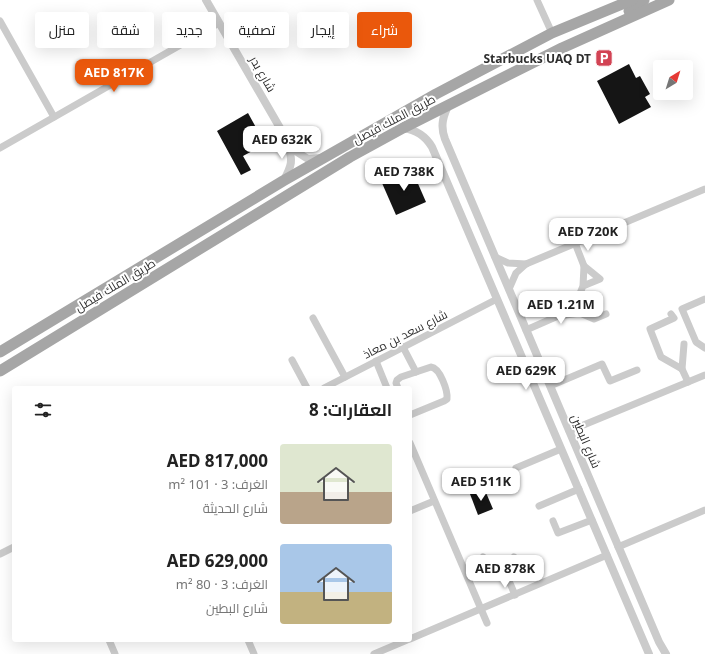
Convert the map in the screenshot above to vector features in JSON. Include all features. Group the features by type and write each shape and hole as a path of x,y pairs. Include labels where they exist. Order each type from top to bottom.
{"main road":[{"name":"طريق الملك فيصل","path":"0,352 283,181 436,94 552,33 632,0"},
{"path":"630,17 629,12 631,7 644,0"},
{"name":"طريق الملك فيصل","path":"0,371 344,161 403,128 562,48 669,0"}],"street":[{"name":"شارع بدر","path":"206,0 287,140 297,152 308,159 324,158"},
{"path":"538,0 552,33"},
{"path":"0,21 54,117"},
{"path":"0,148 219,23"},
{"name":"شارع البطين","path":"449,104 443,119 443,134 618,547 659,642 666,654"},
{"path":"403,128 418,132 430,143 649,654"},
{"name":"شارع بدر","path":"283,181 291,165 292,155 287,140"},
{"path":"448,184 455,182 464,184"},
{"path":"508,289 516,273 526,264 705,189"},
{"path":"526,330 558,316 576,303 583,286 584,266 575,243"},
{"path":"495,257 508,263 526,264"},
{"path":"583,286 600,279 584,266"},
{"name":"شارع سعد بن معاذ","path":"328,386 497,299"},
{"path":"705,299 682,309 696,342 705,348"},
{"path":"576,303 580,313"},
{"path":"558,316 580,313 594,319 606,314"},
{"path":"672,314 674,318 650,329 662,357 682,369"},
{"path":"313,318 346,377"},
{"path":"684,344 682,369 688,382"},
{"path":"402,347 416,372"},
{"path":"292,360 306,386"},
{"path":"376,361 386,386"},
{"path":"524,363 535,369 542,369"},
{"path":"491,378 524,363"},
{"path":"550,386 602,364 610,381 637,370"},
{"path":"397,386 397,380 401,377 431,367 435,367 438,371 448,393 447,399 412,414"},
{"path":"569,431 705,375"},
{"path":"412,448 487,623"},
{"path":"516,468 561,449"},
{"path":"538,506 579,490"},
{"path":"412,510 434,501"},
{"path":"618,547 705,510"},
{"path":"553,522 558,533 592,520"},
{"path":"0,554 12,548"},
{"path":"412,638 607,555"},
{"path":"506,574 514,557"},
{"path":"480,559 506,574 515,595"},
{"path":"110,642 115,654"},
{"path":"249,642 254,654"},
{"path":"379,653 403,642"}],"building":[{"path":"629,64 636,78 640,76 650,94 645,97 651,107 619,124 597,81"},
{"path":"248,113 265,144 243,156 251,170 241,175 217,131"},
{"path":"412,170 426,202 396,215 382,183"},
{"path":"484,488 493,509 478,515 470,494"}],"place":[{"name":"Starbucks UAQ DT","path":"604,58"}]}
